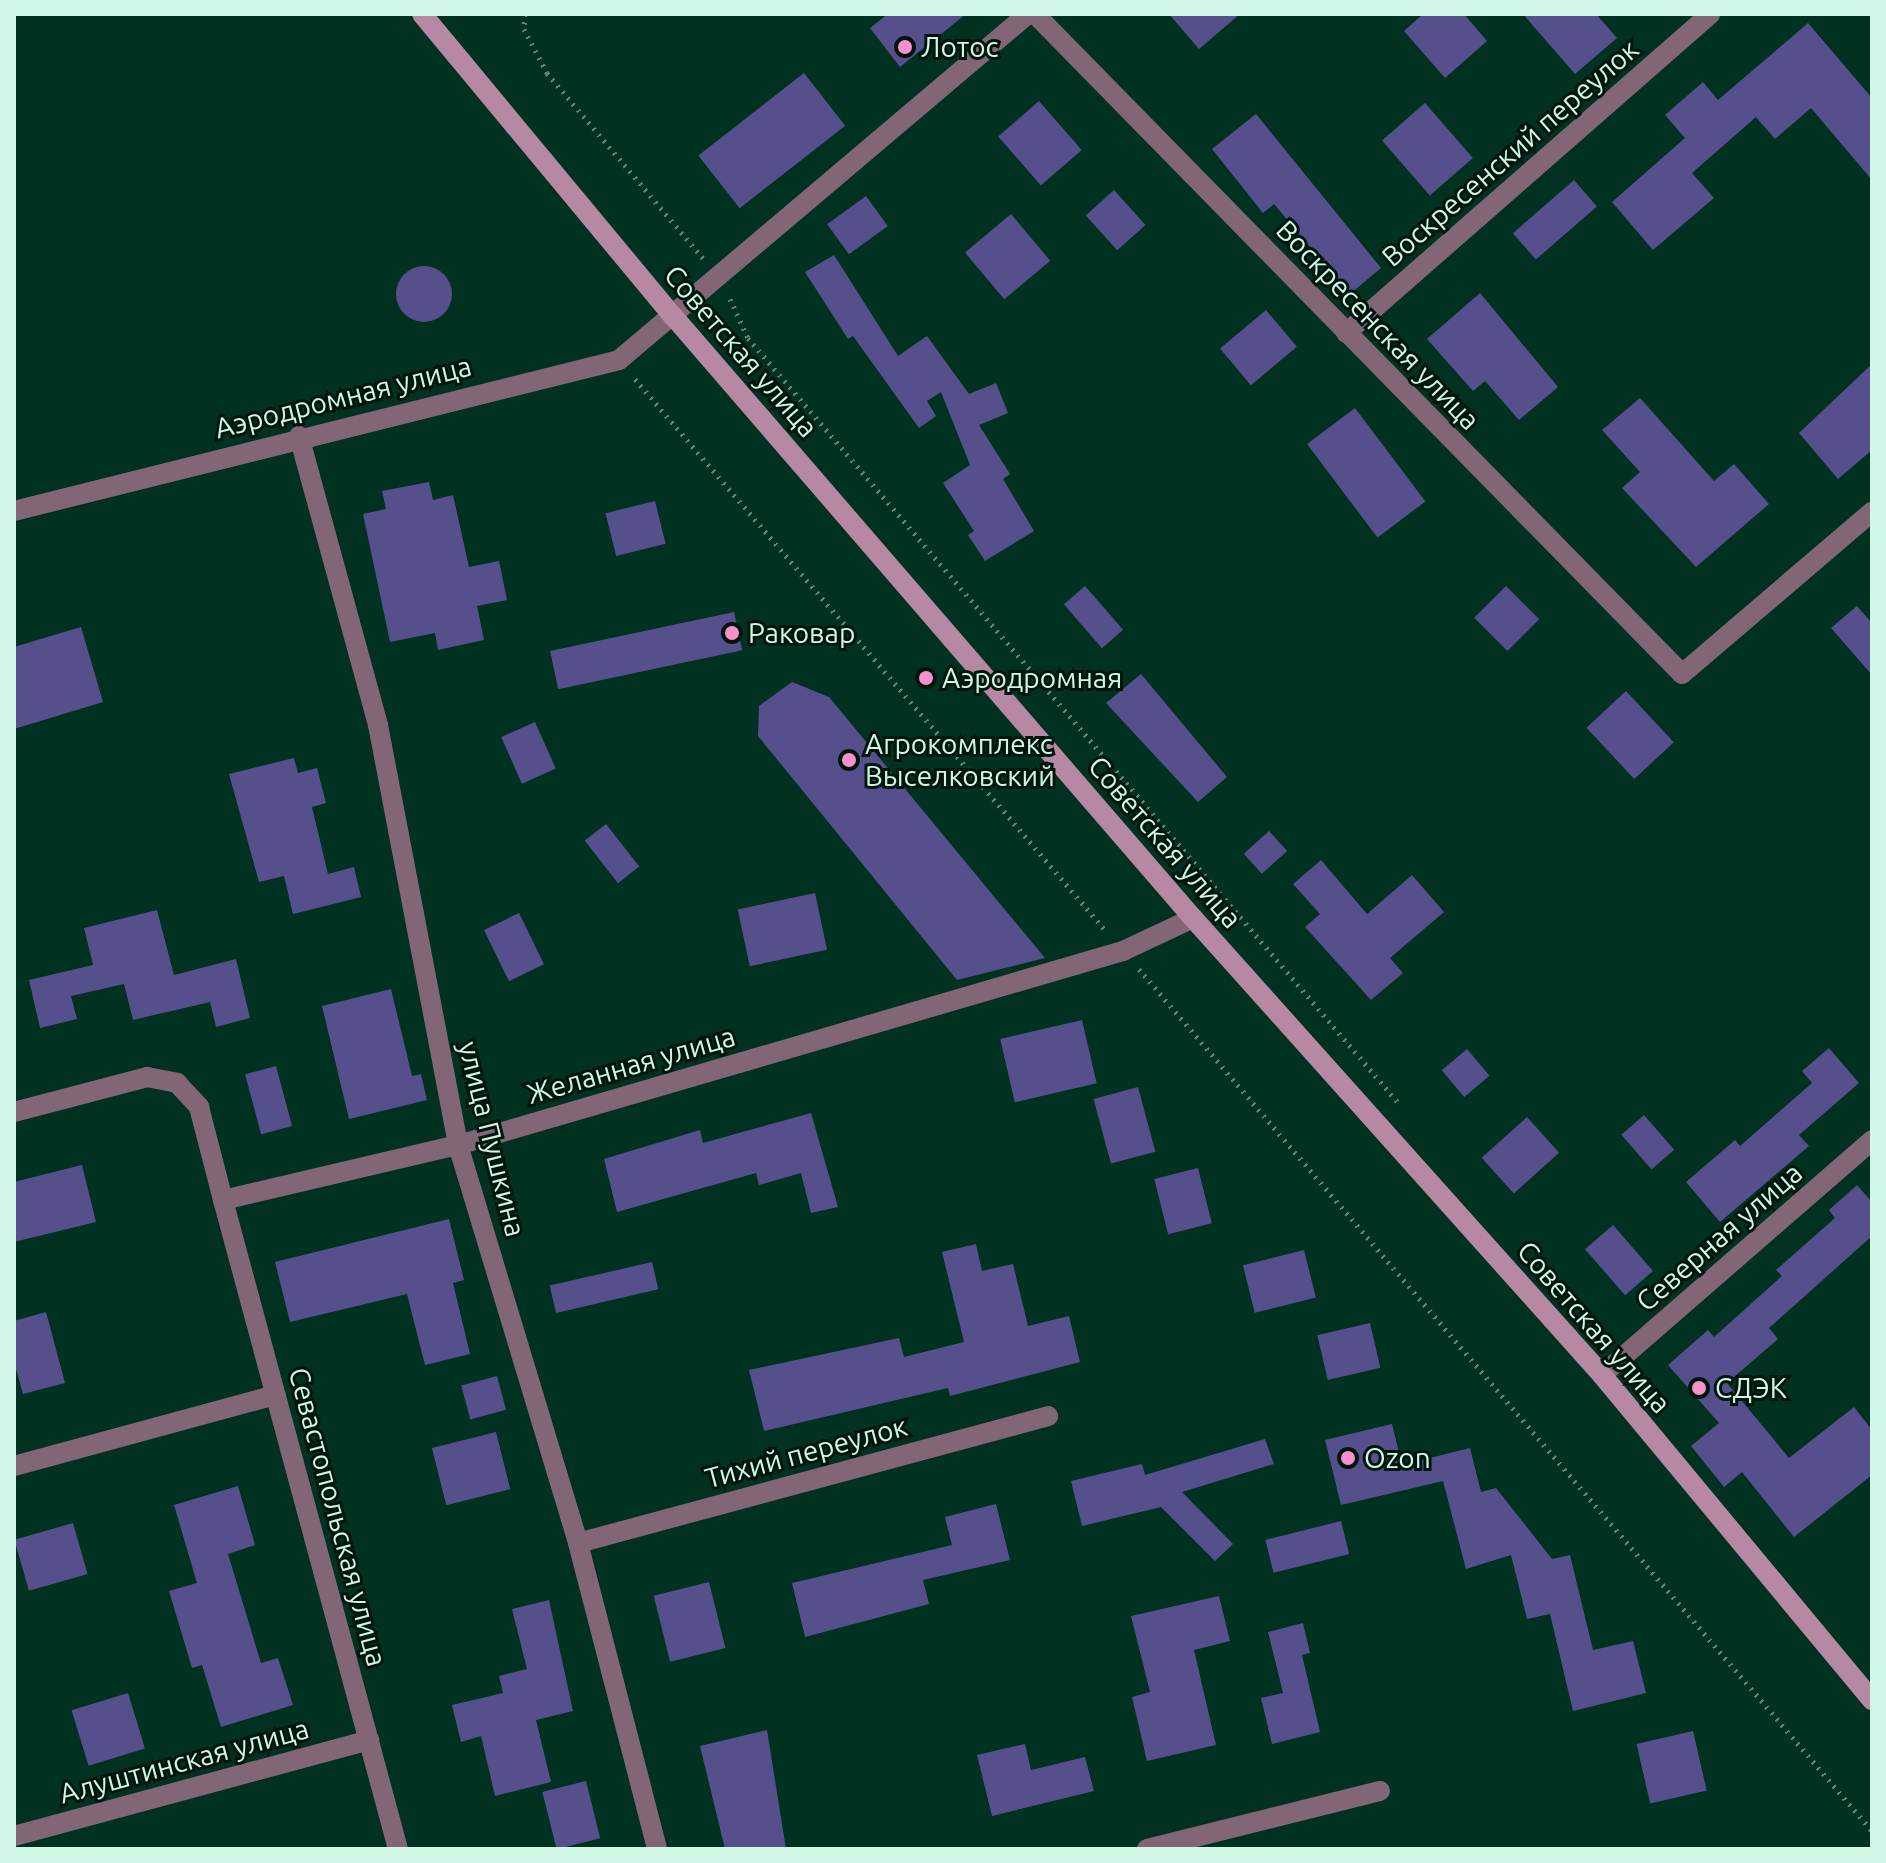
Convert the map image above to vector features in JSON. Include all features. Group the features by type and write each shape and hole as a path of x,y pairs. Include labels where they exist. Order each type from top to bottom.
{"main road":[{"name":"Советская улица","path":"422,14 674,317 1193,918 1602,1375 1872,1700"}],"street":[{"name":"Аэродромная улица","path":"14,511 299,436 619,360 674,317 1028,14"},
{"name":"Воскресенская улица","path":"1035,14 1682,674 1872,512"},
{"name":"Воскресенский переулок","path":"1346,333 1710,14"},
{"name":"улица Пушкина","path":"299,436 378,725 458,1145 578,1543 657,1849"},
{"name":"Желанная улица","path":"223,1200 458,1145 1123,951 1193,918"},
{"path":"14,1112 147,1077 177,1083 199,1107 223,1200"},
{"name":"Северная улица","path":"1602,1375 1872,1140"},
{"name":"Севастопольская улица","path":"223,1200 398,1849"},
{"path":"14,1466 276,1395"},
{"name":"Тихий переулок","path":"578,1543 1048,1416"},
{"name":"Алуштинская улица","path":"14,1836 369,1740"},
{"path":"1147,1849 1380,1791"}],"path":[{"path":"525,14 524,29 547,73 720,278 748,338 1403,1109"},
{"path":"619,360 1872,1831"}],"building":[{"name":"Лотос","path":"888,14 966,14 900,67 870,28"},
{"path":"1169,14 1240,14 1199,49"},
{"path":"1423,14 1464,14 1487,41 1445,78 1404,31"},
{"path":"1523,14 1596,14 1617,38 1575,74"},
{"path":"1808,23 1872,98 1872,180 1811,108 1775,139 1756,117 1692,173 1714,198 1653,250 1612,202 1685,138 1665,115 1703,82 1718,100"},
{"path":"804,73 845,126 740,208 698,155"},
{"path":"1039,101 1082,150 1041,185 998,136"},
{"path":"1425,103 1473,158 1430,195 1382,140"},
{"path":"1256,114 1381,268 1350,294 1274,204 1263,213 1212,149"},
{"path":"1574,180 1597,206 1536,260 1513,233"},
{"path":"1114,190 1145,225 1117,250 1086,215"},
{"path":"866,196 888,226 849,254 827,224"},
{"path":"1011,214 1050,261 1004,299 965,253"},
{"path":"834,255 898,356 927,336 969,394 996,383 1008,413 979,425 1010,474 1003,479 1034,531 985,561 968,535 974,531 943,483 970,465 941,392 927,401 936,416 919,428 853,336 848,339 805,272"},
{"path":"424,266 444,274 452,294 444,314 424,322 404,314 396,294 404,274"},
{"path":"1480,293 1558,387 1519,420 1485,381 1473,391 1427,339"},
{"path":"1266,310 1297,347 1251,385 1220,349"},
{"path":"1872,364 1872,450 1838,479 1799,433"},
{"path":"1640,398 1714,481 1734,464 1769,504 1696,567 1622,488 1640,472 1602,430"},
{"path":"1355,408 1425,501 1377,538 1307,444"},
{"path":"429,482 433,500 453,495 469,567 499,561 507,600 477,606 484,640 438,650 435,633 390,642 363,514 386,509 382,491"},
{"path":"655,501 666,544 616,556 606,513"},
{"path":"1085,586 1123,630 1102,648 1064,604"},
{"path":"1506,586 1539,619 1507,651 1474,618"},
{"path":"1857,606 1872,623 1872,675 1831,628"},
{"path":"734,612 742,650 558,689 550,651"},
{"path":"81,627 103,702 14,729 14,647"},
{"path":"1141,674 1227,777 1198,802 1106,703"},
{"path":"792,682 829,697 1045,958 957,980 758,736 759,706"},
{"path":"1626,691 1674,742 1634,779 1587,728"},
{"path":"535,722 556,769 522,784 501,737"},
{"path":"294,758 298,773 317,768 326,803 312,807 328,874 354,867 361,897 293,914 284,876 259,882 229,774"},
{"path":"606,824 639,867 618,883 585,841"},
{"path":"1269,831 1287,851 1262,874 1244,854"},
{"path":"1321,860 1367,914 1412,875 1444,912 1390,958 1403,973 1371,1000 1305,927 1320,914 1293,884"},
{"path":"815,893 827,950 750,966 738,909"},
{"path":"157,910 174,975 236,959 250,1018 216,1027 210,1002 133,1020 124,984 71,996 77,1019 40,1028 29,980 93,965 84,928"},
{"path":"519,913 544,964 509,981 484,930"},
{"path":"391,989 412,1076 421,1074 427,1100 349,1119 322,1006"},
{"path":"1082,1020 1097,1083 1015,1102 1000,1039"},
{"path":"1829,1048 1859,1083 1799,1135 1809,1146 1720,1222 1686,1182 1735,1140 1740,1146 1812,1083 1802,1071"},
{"path":"1467,1049 1489,1076 1464,1097 1442,1070"},
{"path":"276,1066 292,1126 261,1134 245,1074"},
{"path":"1138,1087 1155,1152 1111,1164 1094,1099"},
{"path":"811,1113 838,1207 811,1213 801,1173 759,1185 756,1173 617,1212 604,1159 700,1130 703,1143"},
{"path":"1644,1115 1674,1150 1652,1169 1621,1135"},
{"path":"1527,1117 1559,1153 1514,1193 1482,1158"},
{"path":"82,1165 96,1222 14,1242 14,1182"},
{"path":"1198,1168 1212,1223 1168,1234 1154,1179"},
{"path":"1857,1185 1872,1202 1872,1236 1769,1328 1778,1339 1727,1383 1789,1458 1854,1407 1872,1430 1872,1475 1794,1537 1742,1472 1724,1487 1691,1446 1719,1423 1668,1365 1708,1330 1714,1337 1782,1276 1776,1270 1835,1218 1829,1210"},
{"path":"449,1219 464,1280 453,1283 470,1354 425,1365 407,1294 290,1322 275,1262"},
{"path":"1613,1225 1653,1271 1625,1295 1585,1249"},
{"path":"976,1244 982,1271 1013,1264 1028,1326 1069,1316 1080,1362 950,1396 948,1388 764,1431 749,1370 899,1338 904,1357 964,1342 942,1252"},
{"path":"1304,1250 1316,1298 1255,1313 1243,1265"},
{"path":"652,1262 658,1289 556,1313 550,1286"},
{"path":"46,1312 65,1383 23,1394 14,1362 14,1321"},
{"path":"1370,1323 1380,1368 1328,1380 1317,1335"},
{"path":"497,1376 506,1410 470,1419 461,1386"},
{"path":"1392,1424 1402,1465 1470,1448 1481,1492 1496,1488 1552,1559 1570,1555 1593,1650 1633,1641 1646,1693 1573,1711 1550,1614 1527,1619 1511,1555 1466,1569 1443,1481 1341,1505 1325,1440"},
{"path":"496,1432 510,1489 446,1505 432,1448"},
{"path":"1265,1439 1274,1464 1182,1492 1233,1544 1215,1561 1161,1507 1082,1526 1071,1481 1142,1464 1145,1475"},
{"path":"238,1486 255,1545 228,1554 261,1663 278,1658 293,1705 221,1727 202,1665 192,1668 169,1591 197,1583 174,1505"},
{"path":"996,1504 1010,1560 923,1580 929,1604 805,1637 792,1583 952,1545 945,1517"},
{"path":"1341,1521 1349,1554 1274,1573 1265,1540"},
{"path":"73,1523 88,1574 29,1591 14,1540"},
{"path":"709,1582 725,1648 670,1662 654,1596"},
{"path":"1219,1596 1230,1641 1194,1650 1216,1745 1147,1761 1132,1697 1150,1692 1131,1616"},
{"path":"549,1600 573,1711 536,1720 551,1782 495,1796 481,1736 461,1742 452,1705 503,1693 499,1676 527,1669 512,1609"},
{"path":"1303,1623 1310,1653 1302,1655 1320,1732 1272,1744 1261,1698 1283,1693 1268,1632"},
{"path":"128,1693 145,1748 89,1766 72,1710"},
{"path":"767,1730 786,1849 725,1849 700,1746"},
{"path":"1693,1731 1707,1790 1650,1803 1636,1744"},
{"path":"1025,1744 1031,1770 1085,1757 1094,1791 992,1816 977,1755"},
{"path":"586,1781 600,1838 557,1849 542,1792"}],"place":[{"name":"Лотос","path":"905,47"},
{"name":"Раковар","path":"732,633"},
{"name":"Аэродромная","path":"926,678"},
{"name":"Агрокомплекс Выселковский","path":"849,760"},
{"name":"СДЭК","path":"1699,1388"},
{"name":"Ozon","path":"1348,1458"}]}
